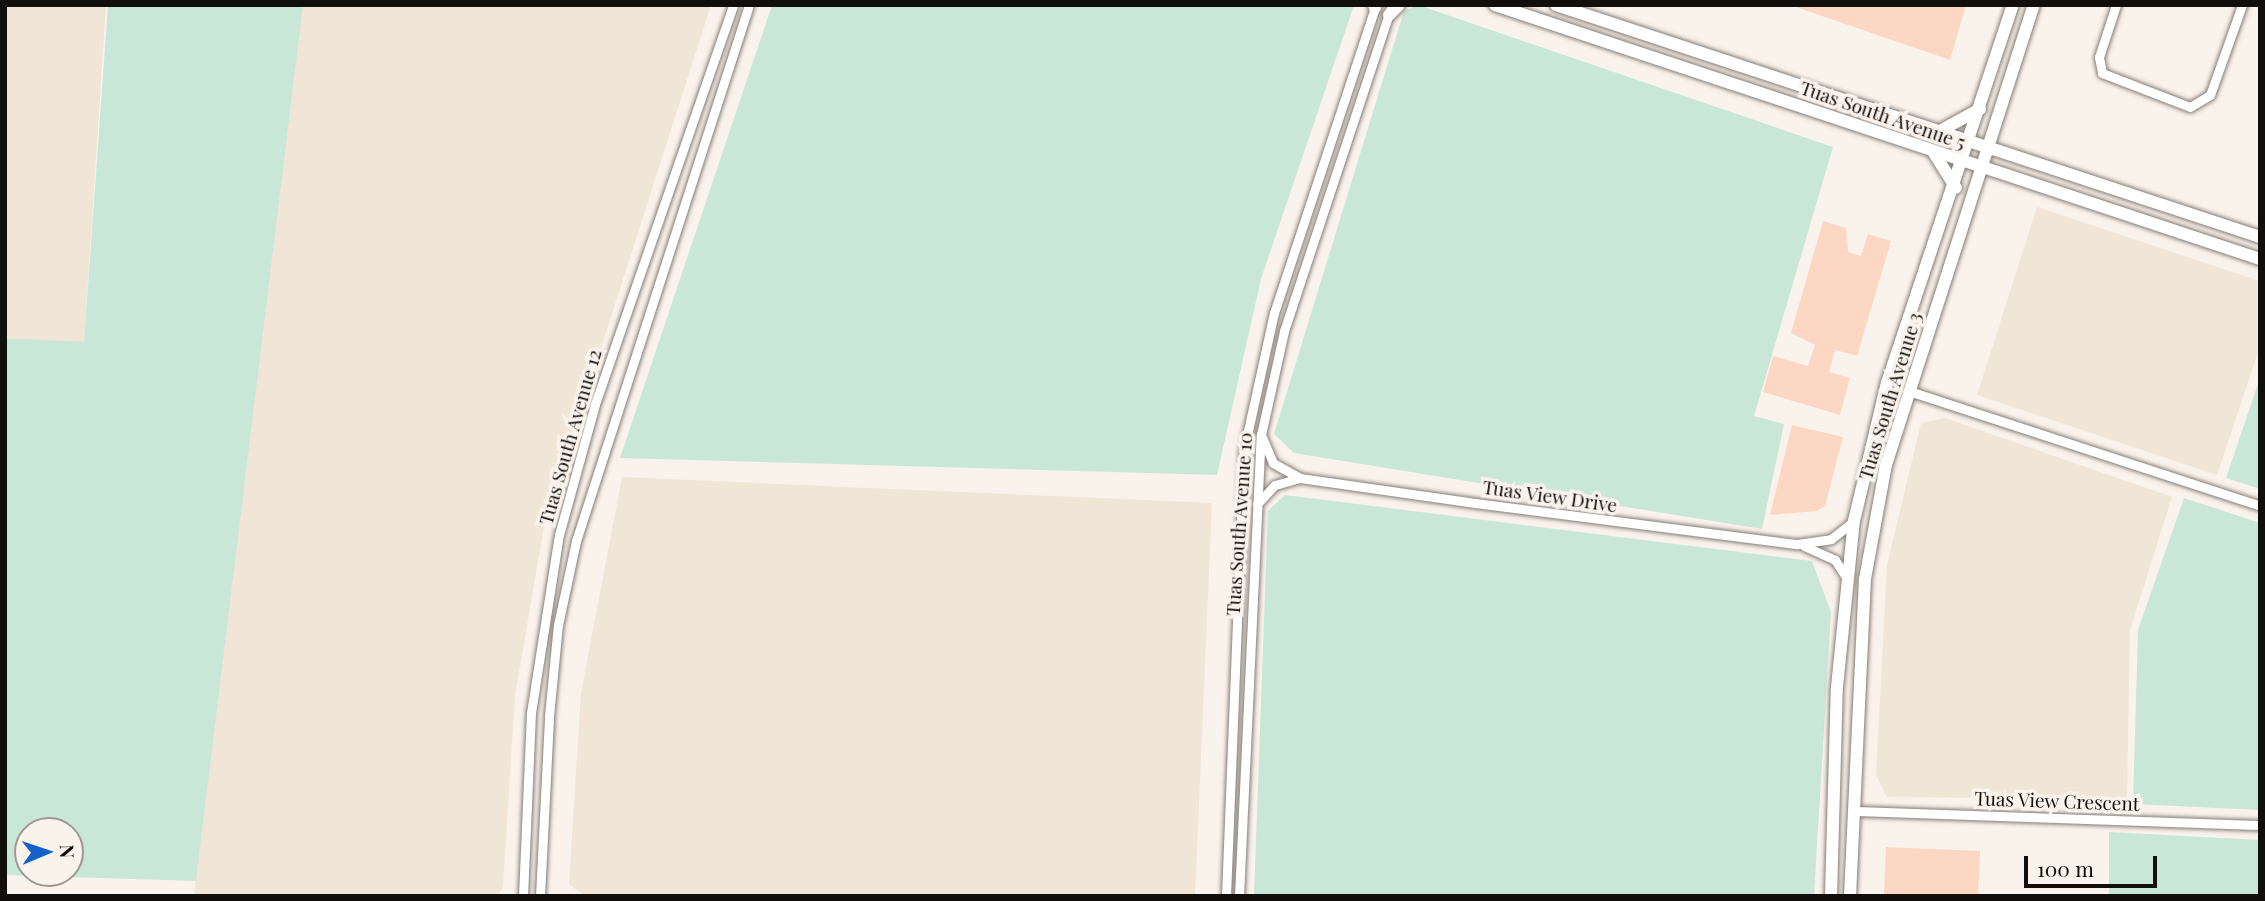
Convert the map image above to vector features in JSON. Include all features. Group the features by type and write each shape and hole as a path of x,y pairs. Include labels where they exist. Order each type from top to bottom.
{"street":[{"name":"Tuas South Avenue 12","path":"522,894 531,713 559,535 595,404 733,5"},
{"name":"Tuas South Avenue 12","path":"540,896 550,703 558,625 576,541 749,5"},
{"path":"1390,10 1399,5"},
{"name":"Tuas South Avenue 5","path":"1495,5 1963,163 2260,259"},
{"name":"Tuas South Avenue 5","path":"1556,5 2260,237"},
{"name":"Tuas South Avenue 3","path":"1831,896 1846,577 1854,521 1866,467 1916,292 1956,188 2013,5"},
{"name":"Tuas South Avenue 3","path":"1850,896 1865,579 1886,464 2034,5"},
{"path":"2116,5 2099,57 2102,73 2190,107 2210,95 2242,5"},
{"name":"Tuas South Avenue 10","path":"1226,896 1247,425 1274,313 1375,6"},
{"name":"Tuas South Avenue 10","path":"1239,896 1261,435 1284,331 1390,10"},
{"path":"1937,132 1980,109"},
{"path":"1997,122 2016,156"},
{"path":"1934,153 1956,188"},
{"path":"1974,195 2004,175"},
{"path":"1909,391 2260,506"},
{"name":"Tuas View Drive","path":"1261,435 1273,463 1300,478 1797,544 1835,560 1846,577"},
{"path":"1866,467 1886,464"},
{"path":"1256,505 1275,485 1300,478"},
{"name":"Tuas View Drive","path":"1797,544 1831,539 1854,521"},
{"name":"Tuas View Crescent","path":"1854,811 2260,825"}],"shaded area":[{"path":"5,5 106,5 84,343 5,338"},
{"path":"302,5 711,5 544,526 515,696 503,887 497,896 194,895"},
{"path":"2037,207 2260,281 2260,346 2217,475 1977,395"},
{"path":"1945,418 2172,497 2130,630 2127,799 1887,797 1876,775 1887,565 1921,423"},
{"path":"622,477 1212,503 1195,896 585,896 569,884 581,693"}],"green space":[{"path":"108,5 303,5 196,881 84,877 84,817 14,817 14,875 5,875 5,338 84,342"},
{"path":"772,5 1354,5 1261,279 1217,475 620,458"},
{"path":"1418,5 1833,147 1754,416 1784,424 1762,529 1294,453 1274,434 1404,11"},
{"path":"2260,378 2260,489 2226,478"},
{"path":"1285,495 1812,561 1831,612 1814,896 1254,896 1268,511"},
{"path":"2184,498 2260,523 2260,810 2133,804 2138,630"},
{"path":"2109,832 2260,840 2260,896 2109,896"}],"building":[{"path":"1790,5 1966,5 1950,60"},
{"path":"1823,221 1846,228 1848,252 1861,256 1868,234 1891,241 1857,356 1835,350 1829,372 1850,378 1840,415 1763,392 1773,356 1808,366 1815,345 1791,333"},
{"path":"1792,425 1843,437 1825,506 1817,511 1770,515"},
{"path":"1886,847 1980,851 1978,896 1884,896"}]}
